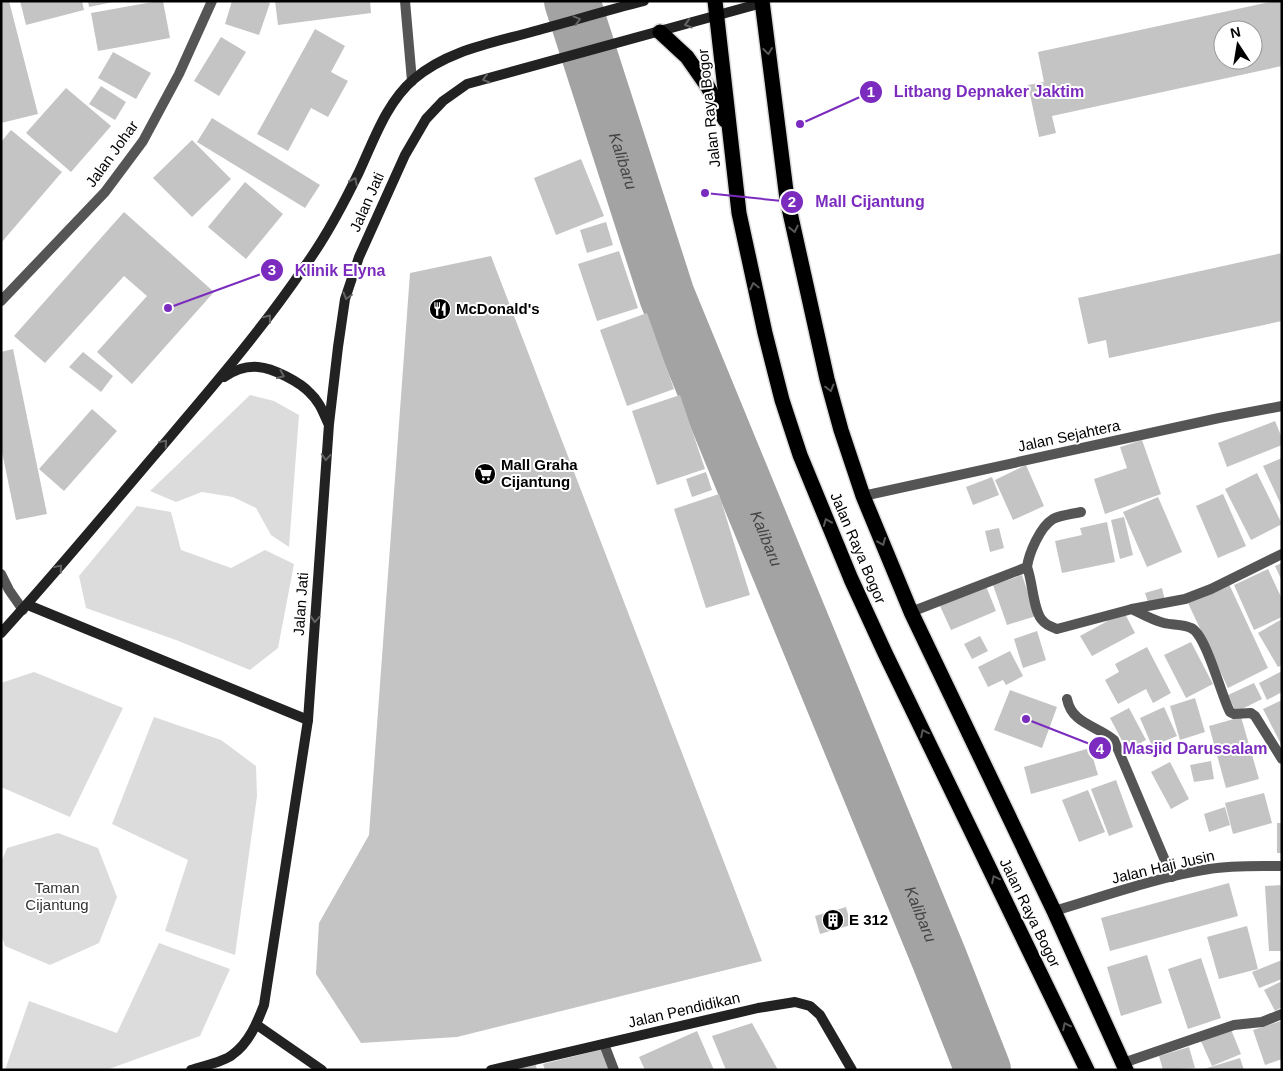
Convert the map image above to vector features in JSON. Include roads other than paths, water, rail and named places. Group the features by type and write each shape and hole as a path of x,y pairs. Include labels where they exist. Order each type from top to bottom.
{"highway":[{"name":"Jalan Raya Bogor","path":"762,2 789,208 827,379 841,430 863,496 911,612 1054,911 1125,1067"},
{"name":"Jalan Raya Bogor","path":"716,9 735,184 749,262 782,400 800,455 851,579 885,653 1087,1070"},
{"path":"660,32 687,57 708,87 729,128"}],"main road":[{"name":"Jalan Jati","path":"1,633 219,379 274,310 328,231 359,173 377,131 393,103 412,81 428,68 457,53 644,1"},
{"name":"Jalan Jati","path":"191,1070 231,1056 247,1040 257,1024 264,1005 308,720 329,424 338,346 346,300 359,257 405,155 426,119 443,101 467,84 660,32 716,9 762,2"},
{"path":"219,379 235,371 257,367 276,372 298,383 310,392 320,404 329,424"},
{"path":"25,607 308,720"},
{"name":"Jalan Pendidikan","path":"491,1070 758,1008 795,1002 810,1006 820,1015 852,1070"},
{"path":"257,1024 322,1070"}],"street":[{"name":"Jalan Johar","path":"1,301 105,192 143,141 179,74 212,1"},
{"path":"405,1 412,81"},
{"name":"Jalan Sejahtera","path":"863,496 1282,406"},
{"path":"1080,512 1053,520 1046,525 1028,557 1027,567 1038,616 1044,623 1057,629 1132,609 1185,599 1211,589 1282,554"},
{"path":"911,612 1027,567"},
{"path":"1,574 9,590 25,607"},
{"path":"1132,609 1153,620 1191,628 1198,633 1212,663 1230,712 1234,714 1251,713 1255,716 1282,759"},
{"path":"1067,699 1069,708 1074,716 1105,732 1114,740 1172,877"},
{"name":"Jalan Haji Jusin","path":"1054,911 1172,877 1208,869 1237,866 1282,866"},
{"path":"1125,1067 1234,1025 1262,1022 1282,1014"},
{"path":"604,1044 614,1070"}],"waterway":[{"name":"Kalibaru","path":"572,1 667,296 939,958 983,1070"}],"place":[{"name":"Litbang Depnaker Jaktim","path":"800,124"},
{"name":"Mall Cijantung","path":"705,193"},
{"name":"Klinik Elyna","path":"168,308"},
{"name":"McDonald's","path":"440,309"},
{"name":"Mall Graha Cijantung","path":"485,474"},
{"name":"Masjid Darussalam","path":"1026,719"},
{"name":"E 312","path":"833,920"}],"park label":[{"name":"Taman Cijantung","path":"57,896"}]}
